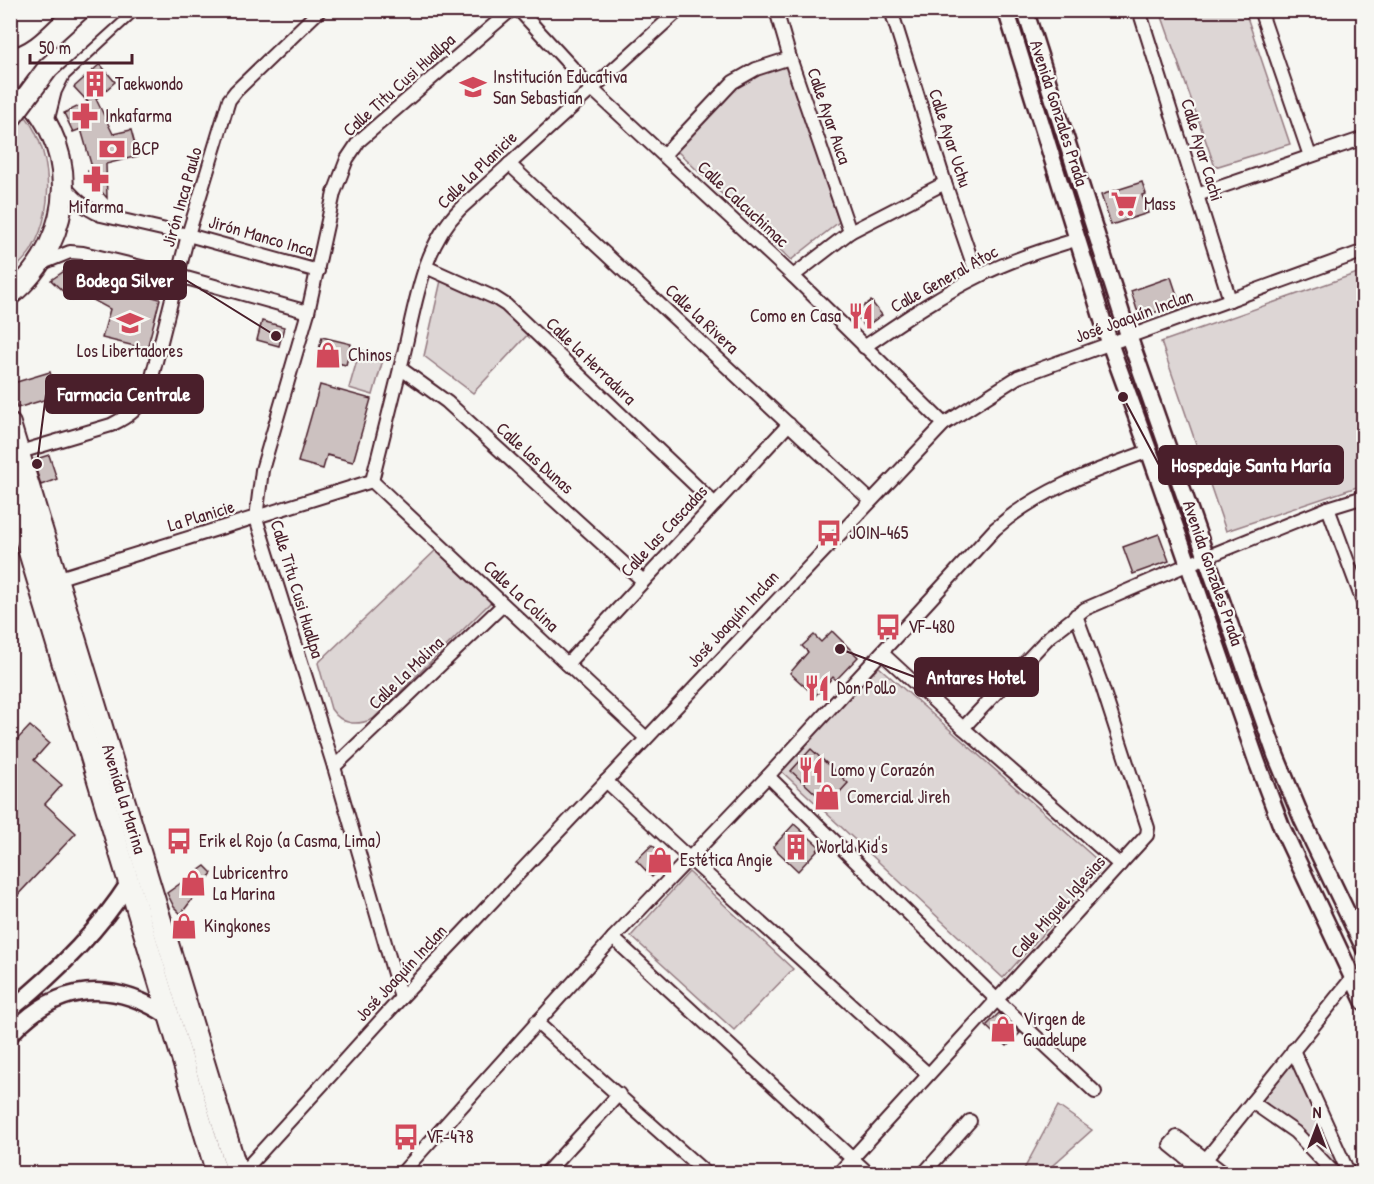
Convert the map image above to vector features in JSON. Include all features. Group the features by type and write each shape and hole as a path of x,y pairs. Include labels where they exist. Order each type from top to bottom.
{"main road":[{"path":"10,59 19,58 32,51 78,10"},
{"path":"10,295 23,285 40,264 53,240 61,213 63,185 57,151 44,118 10,82 42,62 96,10"},
{"path":"10,119 48,68 112,10"},
{"path":"44,118 51,90 60,72 127,10"},
{"name":"Avenida la Marina","path":"10,424 20,452 49,582 129,883 217,1173"},
{"name":"Avenida la Marina","path":"10,489 49,582 239,1173"}],"street":[{"name":"Jirón Inca Paulo","path":"20,452 111,425 142,404 149,389 188,235 232,95 320,10"},
{"name":"Calle Titu Cusi Huallpa","path":"401,998 334,767 256,518 262,470 308,312 334,193 347,159 359,141 511,10"},
{"name":"Calle Calcuchimac","path":"519,10 591,88 793,276 944,424"},
{"name":"Calle la Planicie","path":"372,481 426,267 435,242 450,219 678,10"},
{"name":"Calle Ayar Auca","path":"777,10 790,58 850,232"},
{"name":"Calle Ayar Uchu","path":"891,10 945,183 977,276"},
{"name":"Avenida Gonzales Prada","path":"1005,10 1079,239 1110,344 1270,798 1364,1002"},
{"name":"Avenida Gonzales Prada","path":"1025,10 1129,337 1276,756 1318,852 1364,948"},
{"name":"Calle Ayar Cachi","path":"1139,10 1230,300"},
{"path":"1260,10 1310,156"},
{"path":"664,155 733,82 756,69 790,58"},
{"path":"1197,195 1364,138"},
{"name":"Calle la Rivera","path":"509,164 870,500"},
{"path":"793,276 850,232 945,183"},
{"name":"Jirón Manco Inca","path":"63,185 88,210 101,215 188,235 318,271"},
{"name":"Calle General Atoc","path":"864,347 977,276 1044,249 1079,239"},
{"name":"José Joaquín Inclan","path":"239,1173 401,998 944,424 1018,377 1364,251"},
{"path":"40,264 70,252 83,253 178,276 308,312"},
{"name":"Calle la Herradura","path":"426,267 506,305 715,504"},
{"name":"Calle las Dunas","path":"400,368 447,402 642,580"},
{"name":"Calle las Cascadas","path":"567,664 642,580 789,424"},
{"path":"402,1173 613,938 768,776 995,529 1038,498 1072,480 1149,451"},
{"name":"La Planicie","path":"49,582 372,481"},
{"name":"Calle La Colina","path":"372,481 646,738"},
{"path":"963,728 1042,644 1076,615 1093,604 1328,508 1364,497"},
{"path":"1328,508 1364,605"},
{"name":"Calle La Molina","path":"334,767 503,605"},
{"name":"Calle Miguel Iglesias","path":"838,1173 1146,837 1148,828 1100,680 1076,615"},
{"path":"882,653 1119,866"},
{"path":"768,776 997,1000 1095,1092"},
{"path":"606,781 928,1074"},
{"path":"1299,862 1318,852"},
{"path":"10,1010 47,980 96,930 129,883"},
{"path":"613,938 868,1173"},
{"path":"1225,1173 1201,1168 1352,978"},
{"path":"11,1033 22,1021 48,1004 74,995 96,991 137,998 170,1017"},
{"path":"536,1022 619,1094 699,1171"},
{"path":"1293,1050 1349,1173"},
{"path":"545,1173 619,1094"},
{"path":"1252,1102 1295,1132 1335,1173"},
{"path":"923,1173 970,1121"}],"shaded area":[{"path":"1160,11 1245,11 1290,144 1215,167"},
{"path":"770,66 787,67 839,222 791,260 676,150 725,95"},
{"path":"11,101 25,115 43,151 48,192 40,231 30,252 11,273"},
{"path":"1363,271 1363,485 1226,531 1161,342"},
{"path":"442,276 480,288 533,329 473,393 424,356"},
{"path":"360,350 384,356 373,395 349,388"},
{"path":"437,549 492,601 373,719 361,723 345,721 331,709 318,663"},
{"path":"879,667 1104,866 1003,978 778,768"},
{"path":"689,872 793,969 734,1030 631,936"},
{"path":"1293,1060 1346,1173 1339,1173 1315,1143 1258,1100"},
{"path":"1058,1106 1092,1130 1044,1173 1022,1173"}],"building":[{"path":"100,64 115,82 96,99 113,134 131,130 138,156 106,164 107,198 90,179 88,171 93,171 81,129 73,132 64,113 88,102 74,87"},
{"name":"Mass","path":"1142,182 1146,194 1142,195 1148,213 1111,225 1101,195"},
{"name":"Los Libertadores","path":"78,268 116,287 160,299 147,349 102,338 110,309 75,290 72,300 51,280 63,272"},
{"path":"1171,277 1180,304 1147,315 1137,310 1131,291"},
{"path":"871,301 882,315 865,327 854,313"},
{"path":"262,321 284,327 279,346 257,340"},
{"path":"322,337 351,344 346,365 317,358"},
{"path":"50,372 57,396 17,408 10,384"},
{"path":"320,385 371,399 353,462 327,455 323,469 298,462"},
{"path":"49,455 57,479 41,485 33,460"},
{"path":"1159,534 1169,561 1133,574 1123,547"},
{"path":"832,631 858,657 836,680 833,677 815,696 790,673 808,652 802,646 814,635 821,642"},
{"path":"30,726 49,743 34,760 62,785 45,804 76,833 10,903 10,747"},
{"path":"811,749 848,783 828,805 791,771"},
{"name":"World Kid's","path":"794,824 820,847 798,871 773,847"},
{"path":"652,845 669,860 652,877 636,860"},
{"name":"Lubricentro La Marina","path":"205,866 212,873 181,914 174,907 167,893"},
{"name":"Virgen de Guadelupe","path":"999,1013 1020,1033 1007,1046 986,1026"}],"place":[{"name":"Taekwondo","path":"95,84"},
{"name":"Institución Educativa San Sebastian","path":"473,87"},
{"name":"Inkafarma","path":"85,116"},
{"name":"BCP","path":"112,149"},
{"name":"Mifarma","path":"96,179"},
{"name":"Mass","path":"1124,204"},
{"name":"Como en Casa","path":"861,316"},
{"name":"Los Libertadores","path":"130,323"},
{"name":"Bodega Silver","path":"276,336"},
{"name":"Chinos","path":"328,355"},
{"name":"Hospedaje Santa María","path":"1123,397"},
{"name":"Farmacia Centrale","path":"37,464"},
{"name":"JOIN-465","path":"829,533"},
{"name":"VF-480","path":"888,627"},
{"name":"Antares Hotel","path":"840,649"},
{"name":"Don Pollo","path":"817,688"},
{"name":"Lomo y Corazón","path":"811,770"},
{"name":"Comercial Jireh","path":"827,797"},
{"name":"Erik el Rojo (a Casma, Lima)","path":"179,841"},
{"name":"World Kid's","path":"796,847"},
{"name":"Estética Angie","path":"660,860"},
{"name":"Lubricentro La Marina","path":"193,883"},
{"name":"Kingkones","path":"184,926"},
{"name":"Virgen de Guadelupe","path":"1003,1029"},
{"name":"VF-478","path":"406,1137"}]}
